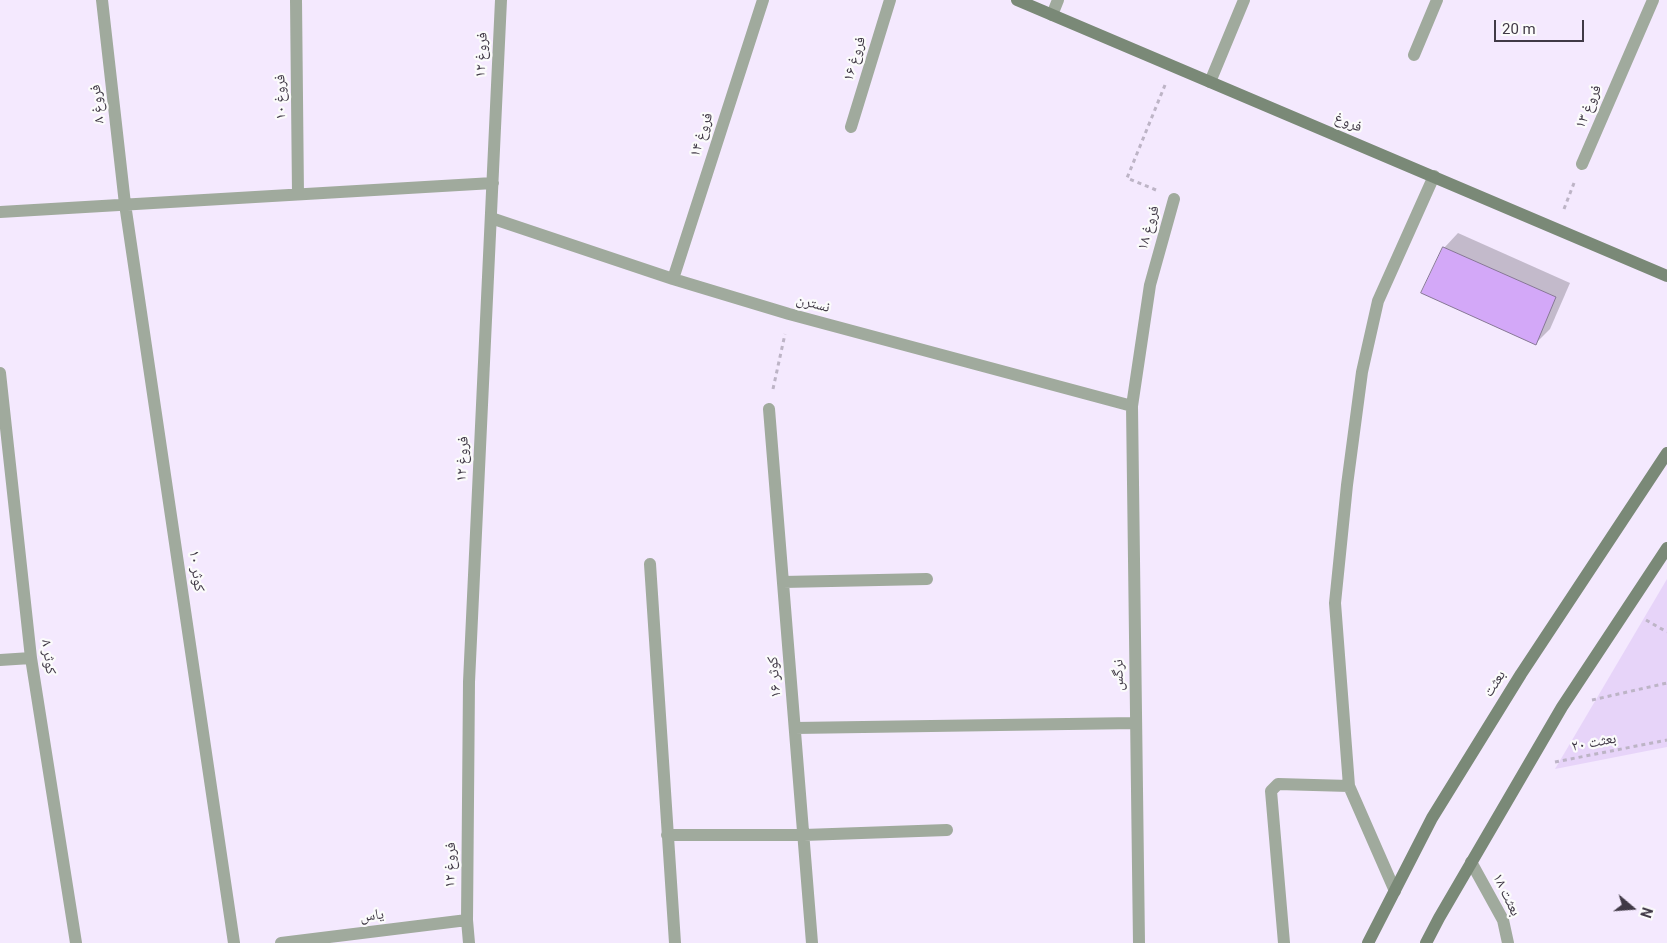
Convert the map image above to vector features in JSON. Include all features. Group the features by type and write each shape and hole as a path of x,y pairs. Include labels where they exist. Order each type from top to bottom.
{"main road":[{"name":"فروغ","path":"1017,0 1667,276"},
{"name":"بعثت","path":"1368,943 1432,818 1521,674 1667,453"},
{"path":"1426,943 1562,707 1667,548"}],"street":[{"name":"فروغ ۸","path":"102,0 125,204"},
{"name":"فروغ ۱۰","path":"296,0 298,194"},
{"name":"فروغ ۱۲","path":"469,943 467,920 469,682 501,0"},
{"name":"فروغ ۱۴","path":"673,279 763,0"},
{"name":"فروغ ۱۶","path":"852,127 890,0"},
{"path":"1052,15 1058,0"},
{"path":"1210,82 1244,0"},
{"path":"1414,55 1437,0"},
{"name":"فروغ ۱۳","path":"1582,164 1652,0"},
{"path":"1395,891 1349,786 1335,603 1347,485 1362,372 1378,301 1434,176"},
{"path":"0,212 493,183"},
{"name":"فروغ ۱۸","path":"1132,406 1150,285 1174,199"},
{"name":"کوثر ۱۰","path":"125,204 234,943"},
{"name":"نسترن","path":"491,218 673,279 789,314 1132,406"},
{"name":"کوثر ۸","path":"0,373 31,658 76,943"},
{"name":"نرگس","path":"1132,406 1140,943"},
{"name":"کوثر ۱۶","path":"769,409 812,943"},
{"path":"650,564 675,943"},
{"path":"783,582 927,579"},
{"path":"0,660 31,658"},
{"path":"795,728 1136,724"},
{"path":"1284,943 1271,791 1278,784 1349,786"},
{"path":"667,835 804,835 947,830"},
{"name":"بعثت ۱۸","path":"1471,862 1503,920 1508,943"},
{"name":"یاس","path":"281,943 467,920"}],"path":[{"name":"فروغ ۱۸","path":"1173,66 1128,178 1174,199"},
{"path":"1556,228 1582,164"},
{"path":"769,409 789,314"},
{"path":"1562,707 1667,683"},
{"name":"بعثت ۲۰","path":"1526,768 1667,740"}],"shaded area":[{"path":"1667,579 1667,747 1555,769"}],"building":[{"path":"1443,247 1556,297 1536,345 1421,293"}]}
